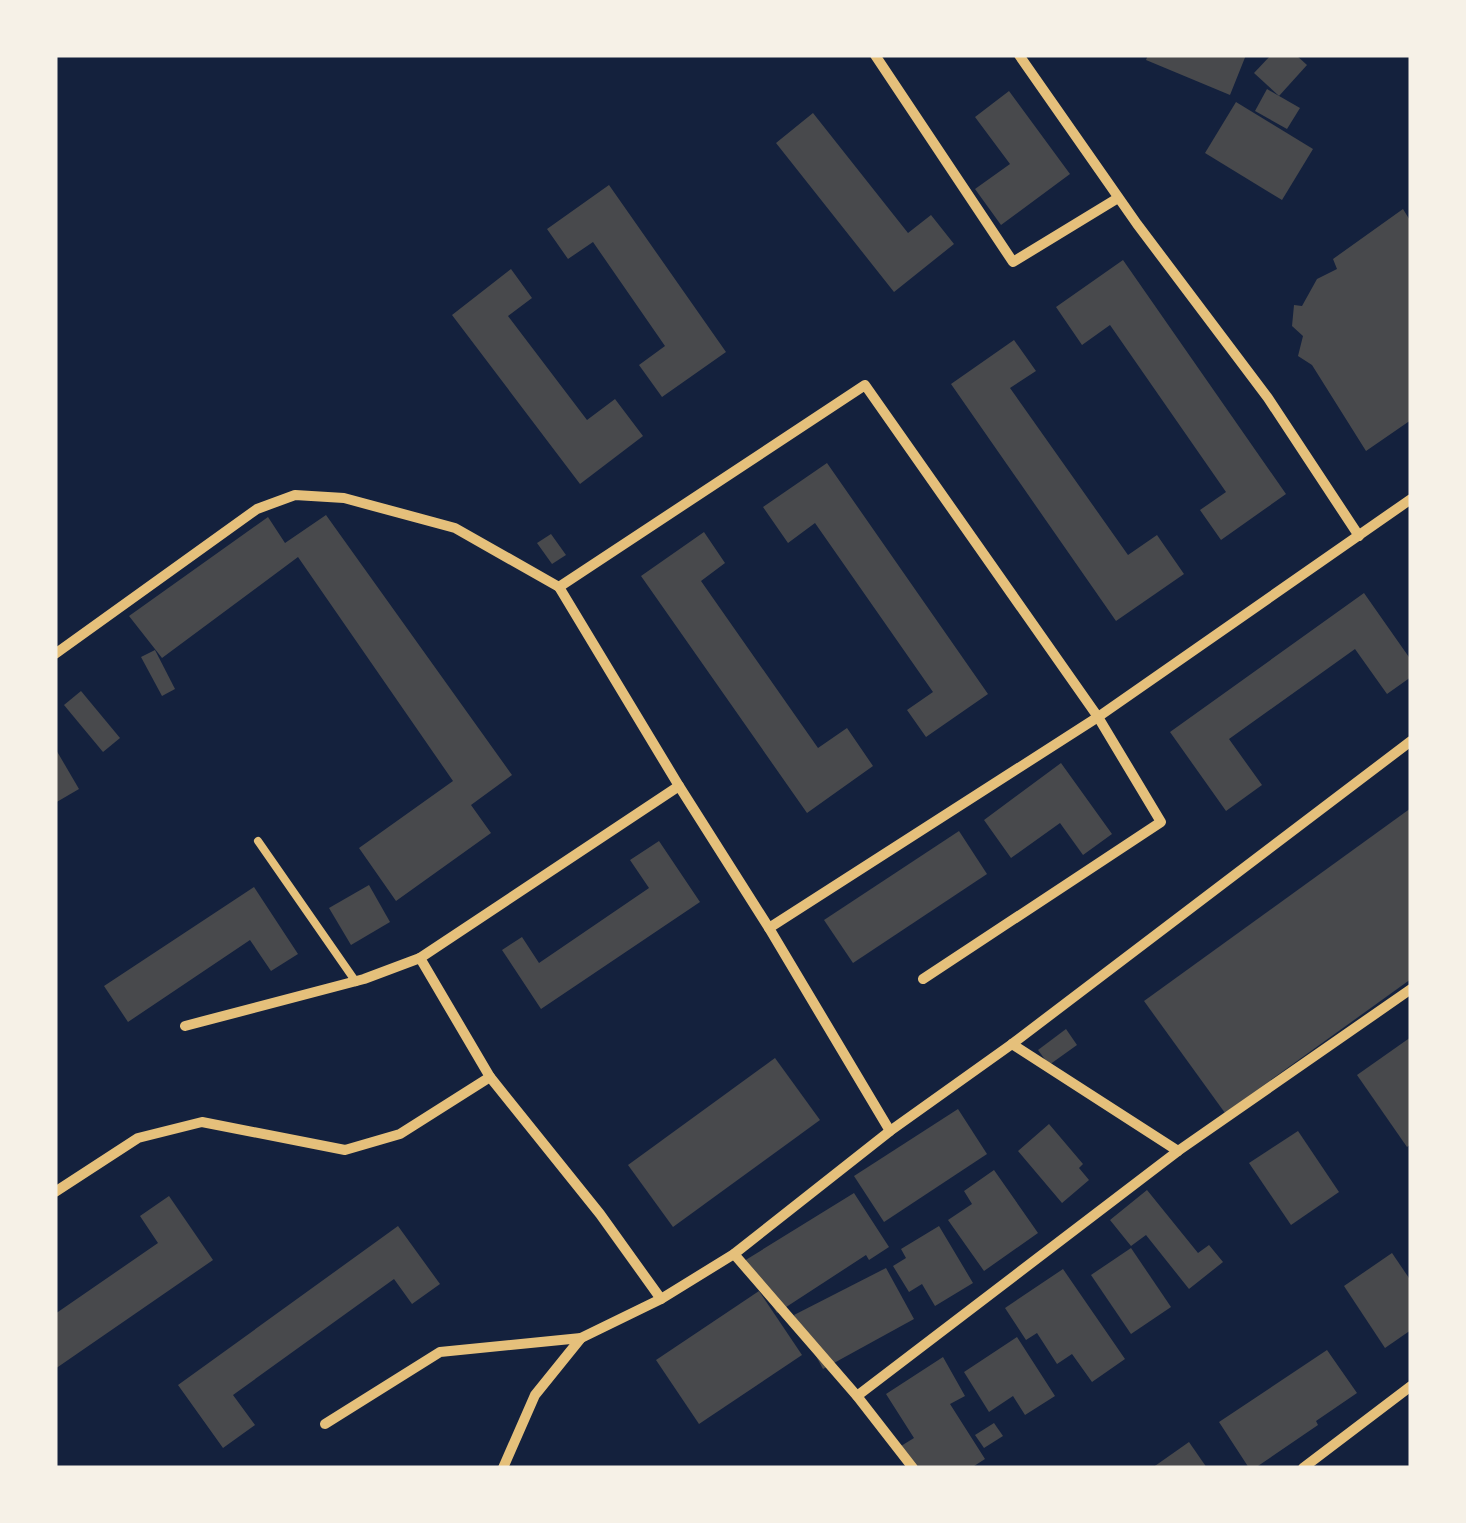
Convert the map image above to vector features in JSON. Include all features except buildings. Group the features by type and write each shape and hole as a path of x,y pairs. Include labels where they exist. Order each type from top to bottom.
{"street":[{"path":"875,55 1013,262 1118,198"},
{"path":"883,66 895,55"},
{"path":"1019,55 1118,198 1268,398 1359,536"},
{"path":"559,587 865,384 1098,717 1161,822 923,978"},
{"path":"55,654 257,508 295,496 344,498 455,528 559,587 890,1132"},
{"path":"769,928 1098,717 1411,499"},
{"path":"325,1424 440,1352 581,1338 661,1299 734,1254 890,1132 1411,742"},
{"path":"185,1026 356,982 420,958 680,786"},
{"path":"420,958 490,1076 600,1214 661,1299"},
{"path":"858,1396 1178,1151 1411,989"},
{"path":"1012,1044 1178,1151"},
{"path":"55,1192 138,1138 202,1122 345,1150 400,1134 490,1076"},
{"path":"734,1254 858,1396 913,1468"},
{"path":"503,1468 535,1395 581,1338"},
{"path":"1303,1468 1411,1386"}],"lane":[{"path":"258,841 356,982"}]}
